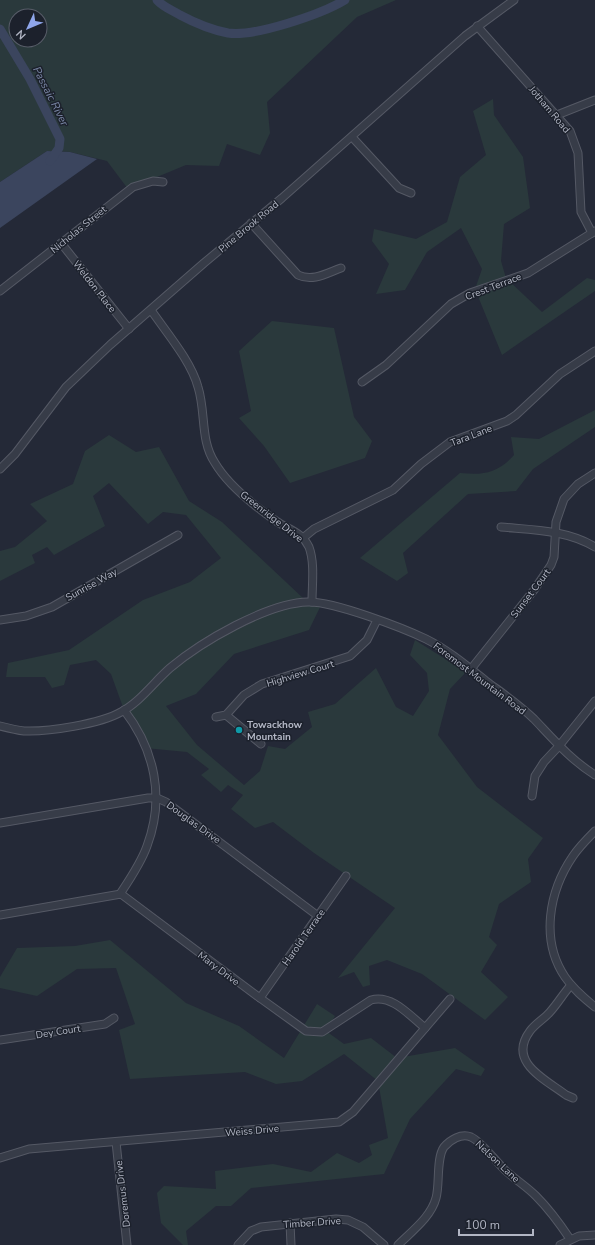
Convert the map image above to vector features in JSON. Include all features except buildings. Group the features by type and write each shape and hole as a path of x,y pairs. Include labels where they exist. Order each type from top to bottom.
{"street":[{"name":"Pine Brook Road","path":"0,469 15,454 66,387 129,329 352,137 477,26 514,0"},
{"name":"Jotham Road","path":"477,26 570,131 577,146 581,212 593,232"},
{"path":"557,115 595,100"},
{"path":"352,137 399,188 410,193"},
{"name":"Nicholas Street","path":"0,291 133,187 146,182 163,182"},
{"path":"251,223 298,275 311,278 341,268"},
{"name":"Crest Terrace","path":"362,382 386,365 451,304 470,293 528,273 593,232"},
{"name":"Weldon Place","path":"61,243 129,329"},
{"name":"Greenridge Drive","path":"151,310 195,378 201,401 207,445 215,464 235,487 276,522 295,531 303,538 308,546 312,559 312,602"},
{"name":"Tara Lane","path":"303,538 314,529 393,490 421,464 450,442 507,421 516,415 560,374 595,351"},
{"name":"Sunset Court","path":"470,669 534,590 551,565 554,556 554,532 558,512 564,499 578,484 595,473"},
{"path":"501,526 554,532 575,537 595,547"},
{"name":"Sunrise Way","path":"0,620 26,616 52,607 178,536"},
{"name":"Foremost Mountain Road","path":"0,726 25,731 40,731 86,724 114,716 124,710 170,668 221,634 248,620 277,608 300,602 312,602 342,608 428,640 470,669 526,712 578,764 595,775"},
{"name":"Highview Court","path":"226,715 244,695 262,684 350,656 367,640 377,620"},
{"path":"532,796 535,776 544,762 559,746 595,701"},
{"path":"0,915 120,894 147,846 157,809 157,798 148,752 137,728 124,710"},
{"path":"216,717 226,715 261,744"},
{"name":"Douglas Drive","path":"0,823 148,798 157,798 166,802 318,916"},
{"path":"595,831 573,856 559,883 551,906 550,929 553,950 560,968 571,985 595,1007"},
{"name":"Harold Terrace","path":"260,998 346,876"},
{"name":"Mary Drive","path":"120,894 300,1028 312,1032 322,1032 371,1000 378,999 391,1001 425,1028"},
{"path":"571,985 561,995 551,1012 530,1031 523,1043 522,1053 524,1059 530,1067 566,1095 573,1098"},
{"name":"Weiss Drive","path":"0,1158 29,1149 339,1122 353,1112 450,999"},
{"name":"Dey Court","path":"0,1040 105,1024 114,1018"},
{"name":"Nelson Lane","path":"398,1245 422,1222 433,1205 437,1192 441,1156 444,1147 455,1138 465,1136 471,1137 478,1142 506,1171 536,1196 570,1239"},
{"name":"Doremus Drive","path":"116,1142 127,1245"},
{"name":"Timber Drive","path":"238,1245 251,1231 260,1227 336,1219 351,1221 363,1227 384,1245"},
{"path":"290,1223 291,1245"},
{"path":"560,1245 570,1239 586,1235 595,1235"}],"shaded area":[{"path":"0,0 396,0 357,17 267,102 270,133 260,155 227,144 219,166 186,165 128,189 107,161 70,152 47,151 0,182"},
{"path":"493,99 494,115 523,157 530,208 504,224 501,261 506,278 542,312 587,278 595,280 595,291 502,355 475,289 482,269 461,228 427,252 405,290 376,294 389,264 372,241 374,229 416,239 447,222 460,177 486,155 473,111"},
{"path":"272,321 334,328 354,417 372,441 365,458 290,483 264,446 239,418 251,411 239,351"},
{"path":"595,410 595,427 533,469 516,491 468,494 403,553 408,573 397,581 360,558 460,473 476,474 489,472 502,466 514,455 511,437 539,439"},
{"path":"109,435 136,452 159,447 189,501 222,522 304,599 322,603 309,630 234,654 196,694 166,706 197,745 244,785 260,771 268,746 285,749 312,727 308,712 335,704 376,668 396,707 413,716 429,691 427,673 410,655 415,640 466,672 450,689 438,735 477,787 543,838 528,859 531,882 499,904 489,937 497,945 481,972 508,997 485,1020 422,974 387,960 369,966 370,985 363,987 354,972 338,978 395,908 314,853 273,822 255,828 231,809 243,795 228,785 221,792 201,775 209,769 187,752 145,748 124,710 111,674 96,660 70,665 64,685 52,688 45,677 6,677 8,663 69,650 143,600 190,582 221,558 186,515 163,512 148,524 109,483 93,496 105,526 54,555 47,547 32,555 35,563 0,581 0,551 15,547 47,521 30,504 73,484 85,451"},
{"path":"110,940 186,1003 239,1026 284,1058 317,1004 335,1016 326,1031 344,1044 371,1038 397,1058 455,1048 485,1069 481,1076 456,1069 410,1119 384,1174 251,1188 231,1206 216,1206 186,1231 188,1245 183,1245 161,1223 157,1193 164,1186 216,1189 215,1171 273,1164 311,1172 337,1153 359,1163 372,1155 369,1145 388,1138 378,1081 344,1054 302,1081 276,1084 245,1072 130,1079 119,1030 135,1024 116,968 77,969 37,996 0,988 0,977 17,948 75,946"}],"water":[{"path":"47,151 70,152 97,159 0,228 0,182"}],"waterway":[{"name":"Passaic River","path":"157,0 162,5 186,18 204,26 228,33 254,32 271,28 321,12 345,0"},
{"name":"Passaic River","path":"0,29 30,79 60,139 59,148 50,161"}],"place":[{"name":"Towackhow Mountain","path":"239,730"}]}
